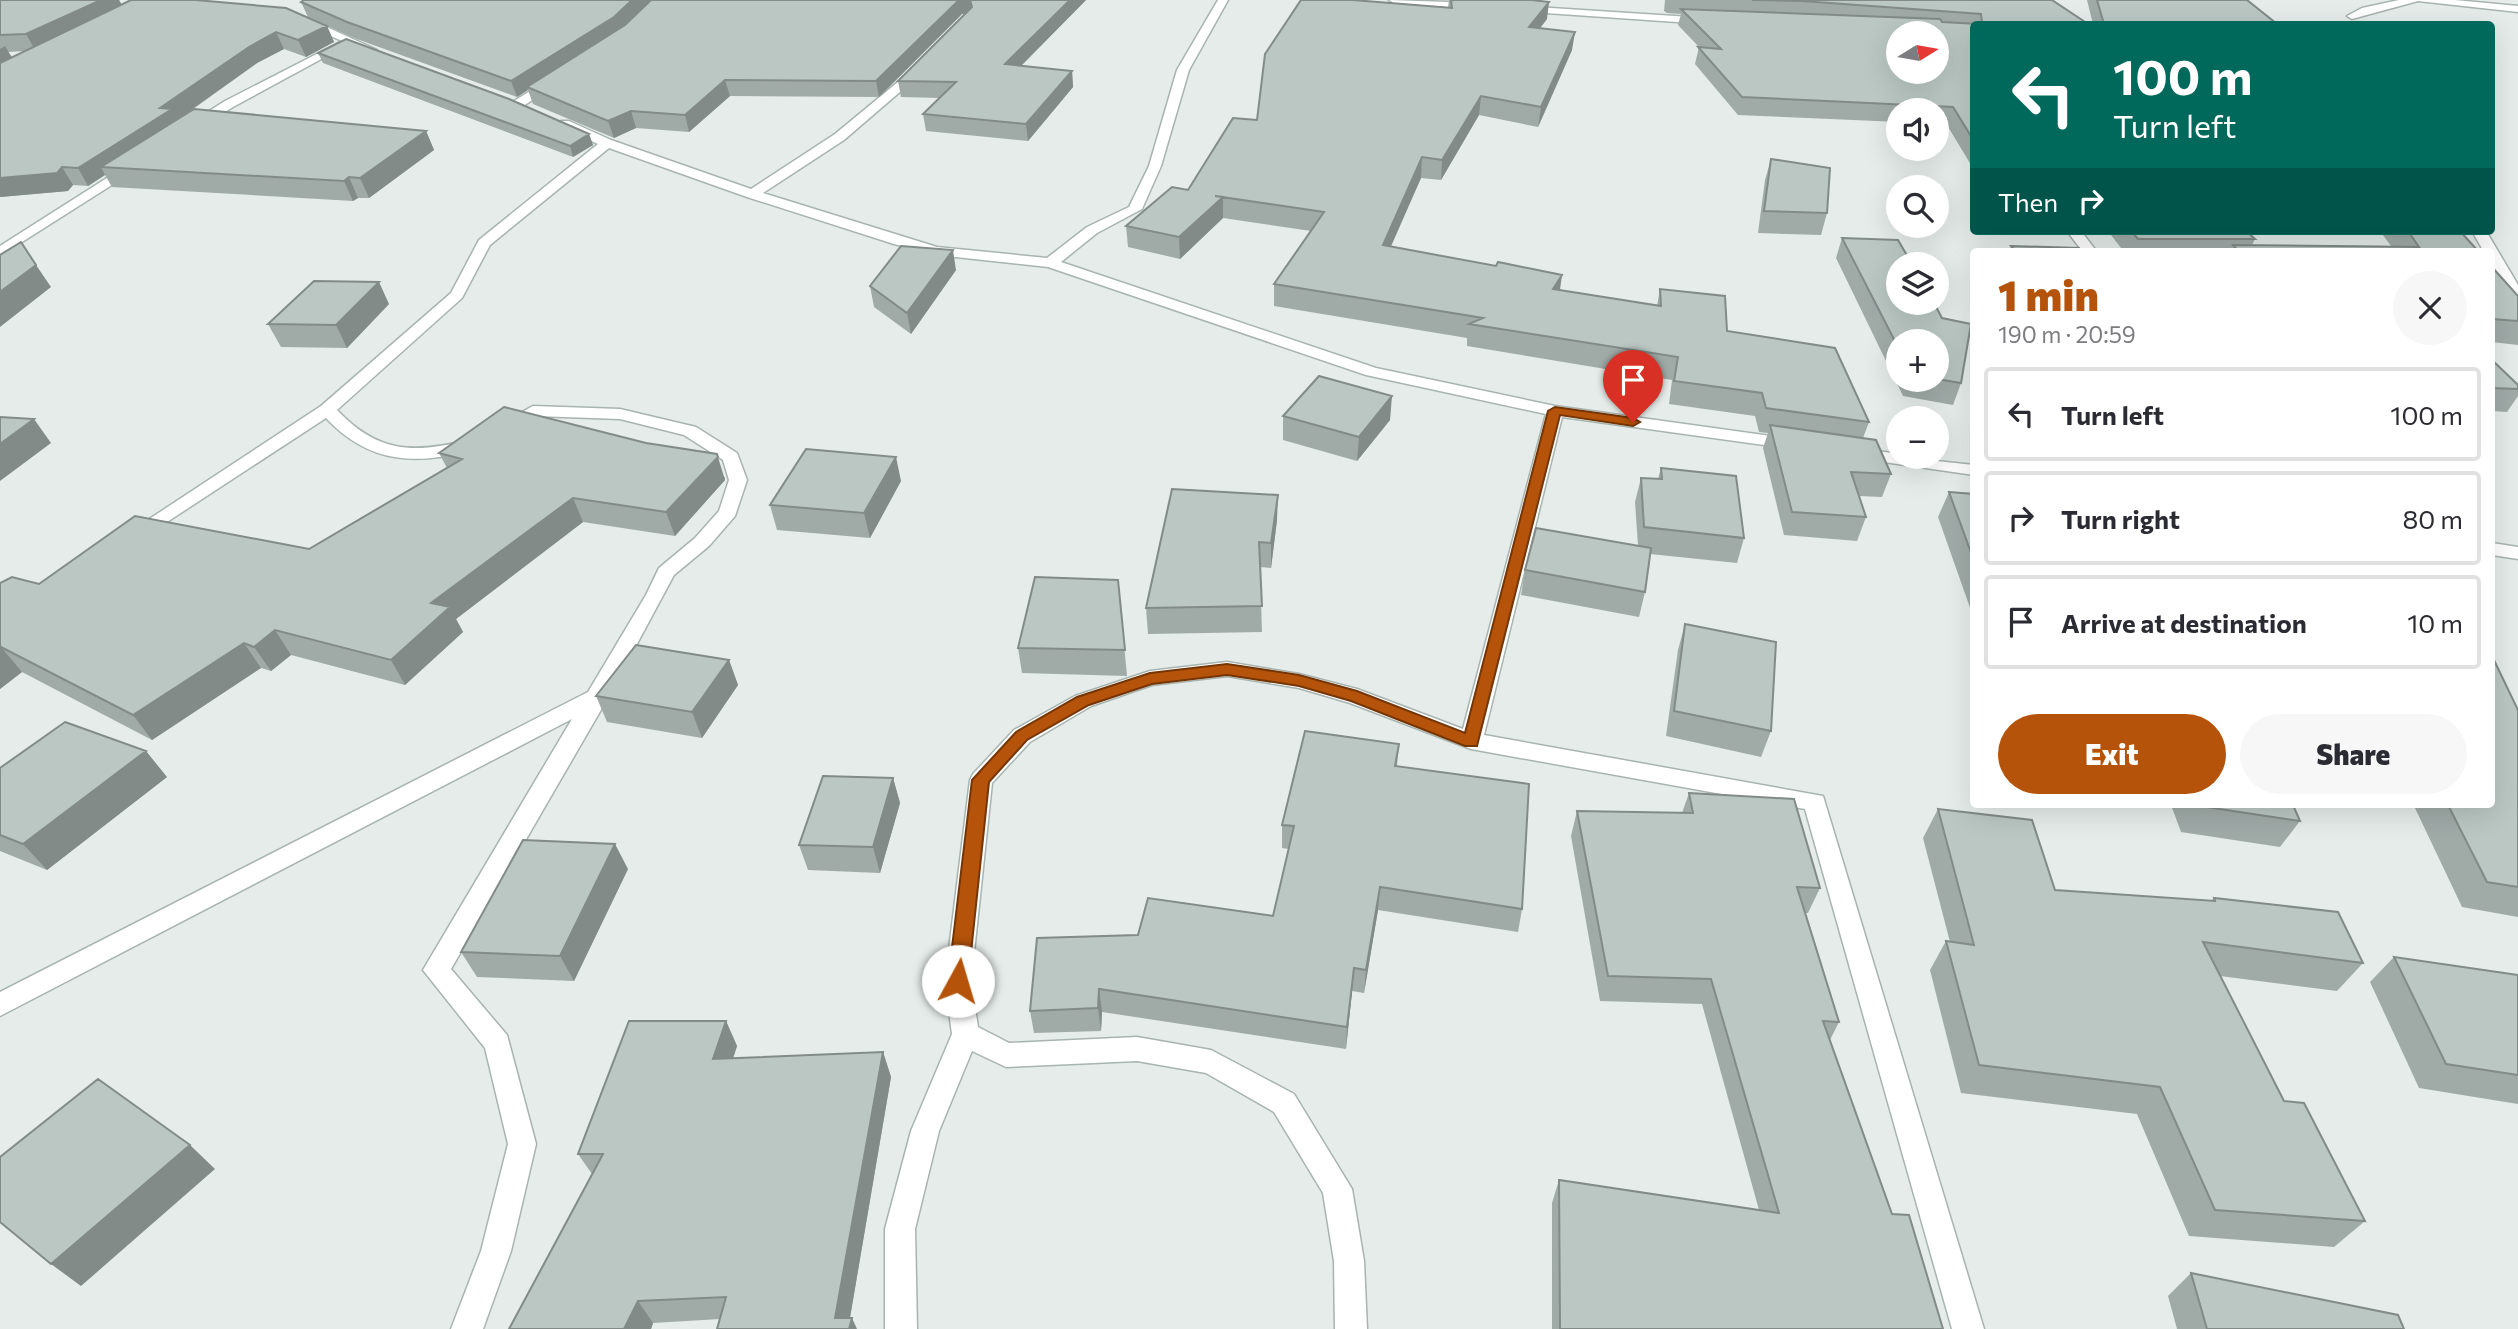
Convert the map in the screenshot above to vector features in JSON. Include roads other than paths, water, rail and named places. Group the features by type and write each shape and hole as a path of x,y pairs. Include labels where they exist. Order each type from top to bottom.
{"street":[{"path":"1050,263 1092,230 1135,209 1155,166 1183,70 1223,0"},
{"path":"1394,0 1488,7"},
{"path":"2351,16 2365,10 2414,0"},
{"path":"2423,0 2518,9"},
{"path":"1516,9 1721,21"},
{"path":"285,17 322,28 388,56"},
{"path":"184,133 229,104 349,41"},
{"path":"752,194 781,177 888,100 931,58"},
{"path":"518,104 560,77"},
{"path":"556,121 607,143 752,194 937,251 1050,263 1372,372 1555,411 1812,447"},
{"path":"116,546 327,410 457,295 484,243 607,143"},
{"path":"0,252 139,162"},
{"path":"2495,260 2518,298"},
{"path":"327,410 344,429 373,447 424,454 460,448 490,437 513,419 533,411 620,414 690,431 730,457 738,480 728,512 702,542 666,572 656,595 598,696 436,970 497,1043 522,1144 496,1251 467,1329"},
{"path":"1471,741 1555,411"},
{"path":"1839,451 1970,469"},
{"path":"2495,549 2518,553"},
{"path":"901,1329 900,1229 925,1131 966,1034 958,981 981,780 1021,736 1083,701 1150,678 1227,669 1299,681 1357,697 1471,741 1815,802 1968,1329"},
{"path":"0,1005 598,696"},
{"path":"966,1034 1006,1055 1137,1049 1211,1062 1284,1103 1337,1189 1349,1261 1351,1329"}]}
